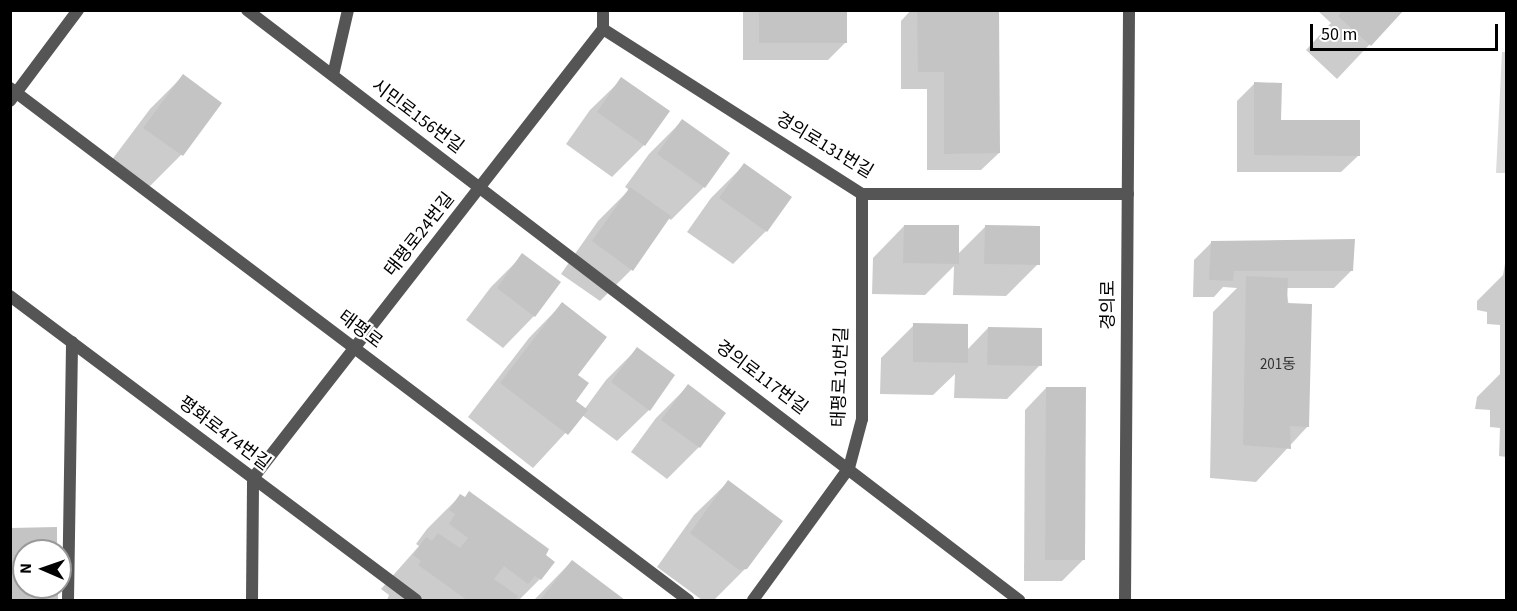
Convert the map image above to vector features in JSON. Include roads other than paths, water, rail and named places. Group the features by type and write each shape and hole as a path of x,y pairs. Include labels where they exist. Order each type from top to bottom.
{"street":[{"path":"13,94 78,10"},
{"name":"시민로156번길","path":"247,10 480,187"},
{"path":"333,75 348,10"},
{"path":"603,10 603,29"},
{"name":"경의로","path":"1125,600 1129,10"},
{"name":"태평로24번길","path":"253,478 603,29"},
{"name":"경의로131번길","path":"603,29 862,194 1128,194"},
{"name":"태평로","path":"13,94 688,600"},
{"name":"경의로117번길","path":"480,187 1019,600"},
{"name":"태평로10번길","path":"753,600 849,468 862,419 862,194"},
{"name":"평화로474번길","path":"10,296 416,600"},
{"path":"68,600 72,342"},
{"path":"252,600 253,478"}]}
